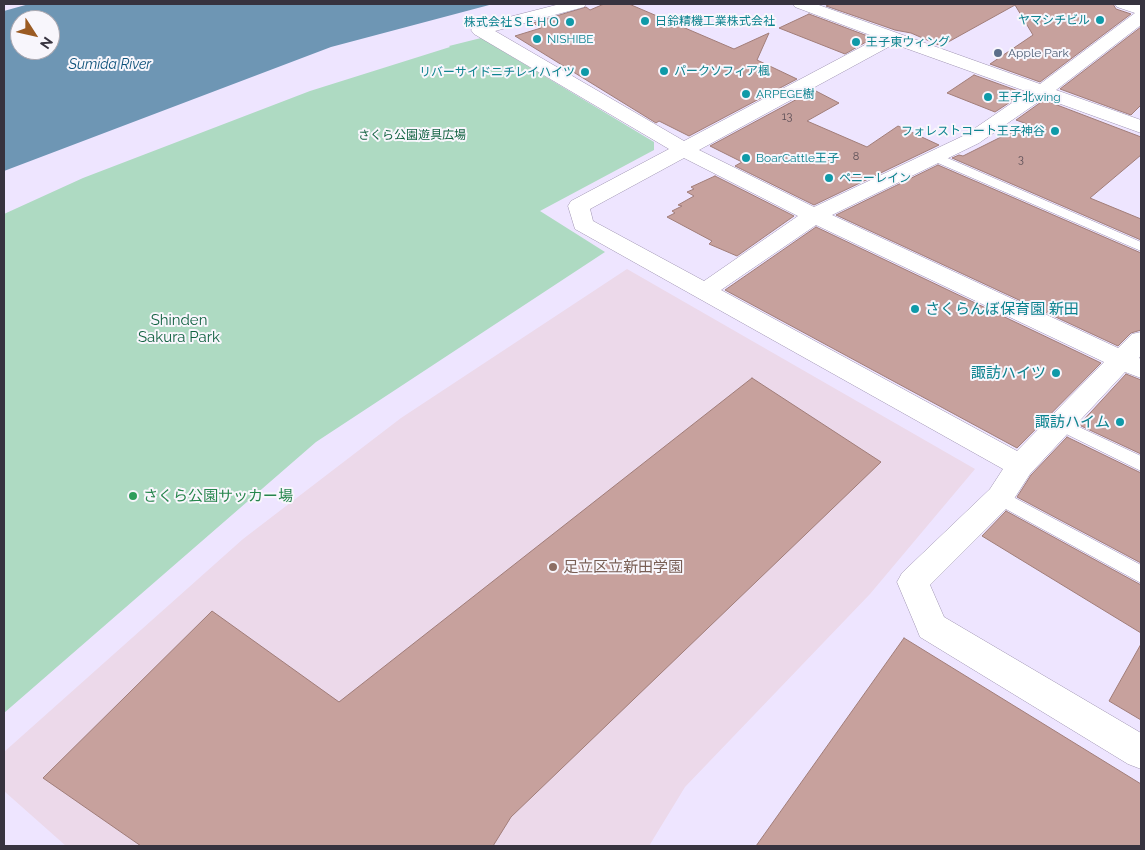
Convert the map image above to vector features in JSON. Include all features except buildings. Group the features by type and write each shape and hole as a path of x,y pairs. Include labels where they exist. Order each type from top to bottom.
{"street":[{"path":"578,4 480,30 682,149 815,215 1135,356 1060,424 1020,466 1000,496 913,582 932,627 1141,752"},
{"path":"801,4 1141,127"},
{"path":"1123,4 1141,10"},
{"path":"706,290 815,215 972,139 1042,91 1141,17"},
{"path":"893,37 579,206 583,224 706,290 1020,466"}],"lane":[{"path":"936,157 1141,247"},
{"path":"1060,424 1141,464"},
{"path":"1000,496 1141,575"}],"shaded area":[{"name":"足立区立新田学園","path":"627,269 975,469 870,594 685,787 649,846 66,846 4,791 4,752 243,539 401,418"}],"green space":[{"name":"Shinden Sakura Park","path":"481,38 654,142 654,150 540,211 605,252 316,442 4,713 4,214 83,178 310,91 449,46"}],"water":[{"name":"Sumida River","path":"29,4 493,4 331,47 4,171 4,11"}],"place":[{"name":"ヤマシチビル","path":"1100,20"},
{"name":"日鈴精機工業株式会社","path":"645,21"},
{"name":"株式会社ＳＥＨＯ","path":"570,22"},
{"name":"NISHIBE","path":"537,39"},
{"name":"王子東ウィング","path":"856,42"},
{"name":"Apple Park","path":"998,53"},
{"name":"パークソフィア楓","path":"664,71"},
{"name":"リバーサイドニチレイハイツ","path":"585,72"},
{"name":"ARPEGE樹","path":"746,94"},
{"name":"王子北wing","path":"988,97"},
{"name":"フォレストコート王子神谷","path":"1055,131"},
{"name":"BoarCattle王子","path":"746,158"},
{"name":"ペニーレイン","path":"829,178"},
{"name":"さくらんぼ保育園 新田","path":"915,309"},
{"name":"諏訪ハイツ","path":"1056,373"},
{"name":"諏訪ハイム","path":"1120,422"},
{"name":"さくら公園サッカー場","path":"133,496"},
{"name":"足立区立新田学園","path":"553,567"}],"park label":[{"name":"さくら公園遊具広場","path":"412,135"}]}
